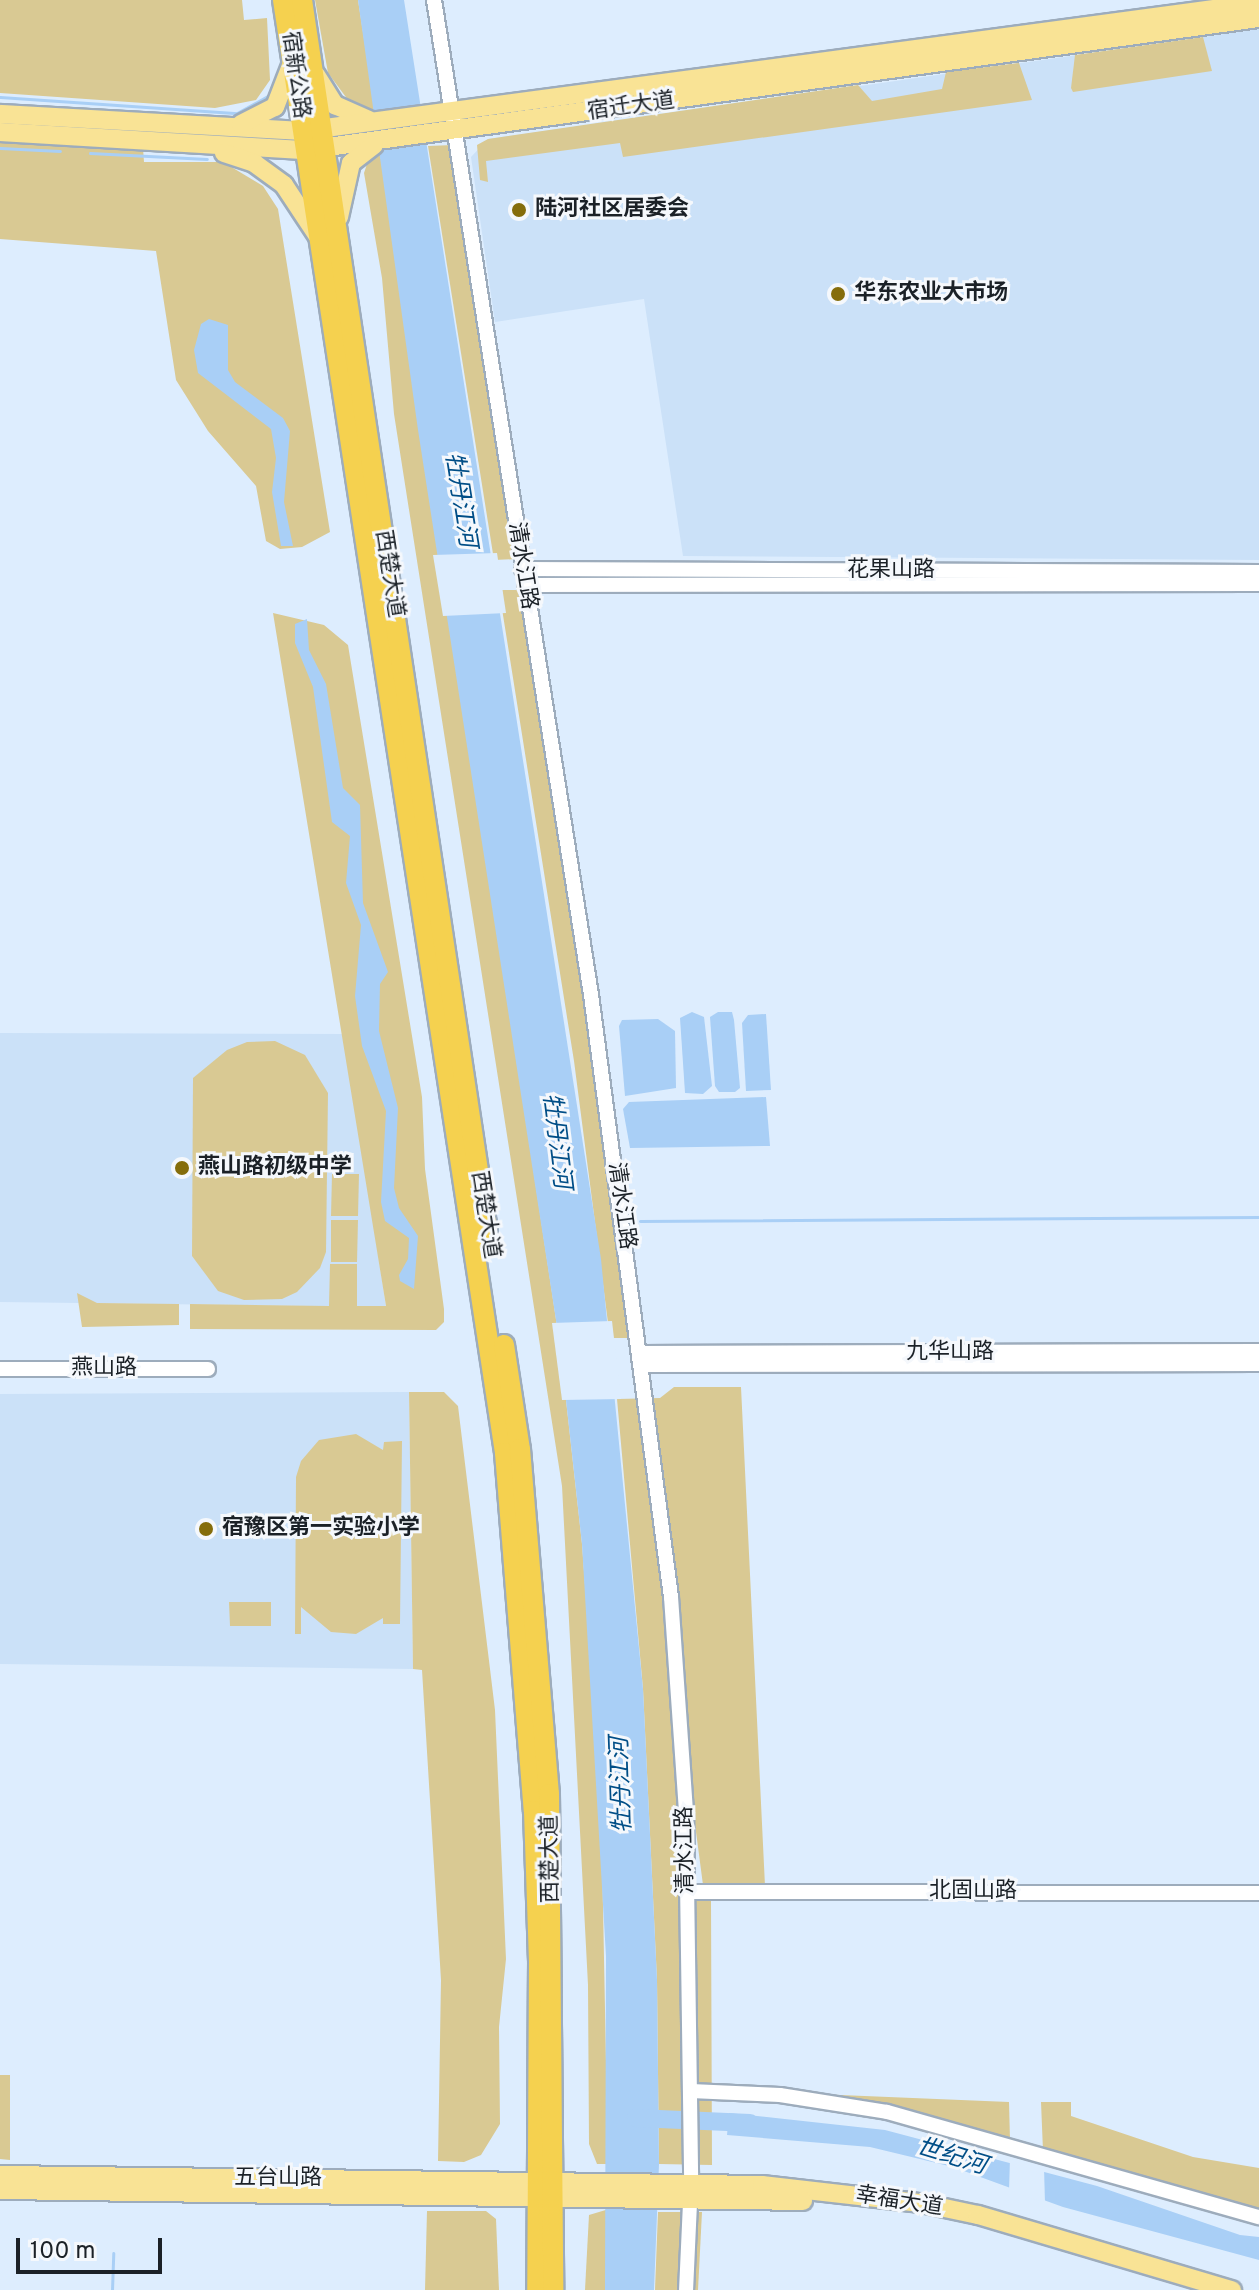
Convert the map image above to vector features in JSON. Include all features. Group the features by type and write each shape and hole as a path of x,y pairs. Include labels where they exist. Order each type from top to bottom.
{"highway":[{"name":"宿新公路","path":"283,0 302,61"},
{"name":"宿新公路","path":"302,0 302,61 314,140"},
{"name":"西楚大道","path":"314,140 505,1453 534,1811 546,2187 553,2290"},
{"name":"西楚大道","path":"537,2290 546,2187"}],"main road":[{"name":"宿迁大道","path":"360,135 383,141 450,123 1220,4 1259,3"},
{"name":"宿迁大道","path":"0,132 166,142 314,140 360,135 395,122 450,123 1259,18"},
{"path":"228,127 254,122 275,107 302,61 324,94 346,113 395,122"},
{"name":"宿迁大道","path":"0,114 228,127 314,140"},
{"path":"329,238 351,163 366,148 383,141"},
{"path":"166,142 242,157 267,171 300,203 329,238"},
{"name":"五台山路","path":"0,2175 546,2187"},
{"name":"五台山路","path":"0,2190 546,2187"},
{"name":"幸福大道","path":"546,2187 691,2188 921,2203 1042,2232 1232,2290"},
{"name":"幸福大道","path":"691,2188 911,2212 983,2228 1191,2290"}],"street":[{"name":"清水江路","path":"434,0 450,123 589,982 642,1359 671,1597 688,1892 691,2188 686,2290"},
{"name":"花果山路","path":"522,569 1259,572"},
{"name":"花果山路","path":"525,585 1259,584"},
{"name":"九华山路","path":"642,1359 1259,1351"},
{"name":"九华山路","path":"642,1359 1259,1364"},
{"name":"燕山路","path":"0,1369 208,1369"},
{"name":"北固山路","path":"688,1892 1259,1893"},
{"path":"691,2095 780,2095 887,2112 1259,2217"}],"shaded area":[{"path":"0,0 242,0 244,20 267,18 270,80 256,100 215,108 0,93"},
{"path":"315,0 358,0 375,109 357,112 328,73"},
{"name":"华东农业大市场","path":"1259,29 1259,560 683,556 644,299 495,322 471,157 488,139"},
{"path":"1203,37 1212,71 1073,92 1071,88 1075,55"},
{"path":"1019,63 1032,100 623,157 620,143 486,161 488,182 480,180 477,145 488,139 858,85 872,101 942,89 946,72"},
{"path":"0,140 143,148 144,162 223,162 263,186 278,209 330,532 302,547 280,549 266,541 256,486 208,431 176,380 156,251 0,239"},
{"path":"453,145 517,559 494,560 428,146"},
{"path":"380,153 560,1346 582,1544 601,1804 608,2164 597,2164 589,2144 588,1985 562,1486 394,414 382,278 364,173 369,158"},
{"path":"499,590 521,590 637,1338 610,1338 574,1061"},
{"path":"273,613 324,625 348,645 422,1097 425,1169 444,1309 444,1322 436,1330 190,1329 190,1304 329,1306 330,1264 357,1264 357,1306 386,1306"},
{"name":"燕山路初级中学","path":"0,1033 345,1034 386,1307 0,1302"},
{"path":"275,1041 305,1055 328,1093 326,1252 320,1268 297,1292 282,1299 244,1300 218,1291 192,1256 193,1078 227,1050 247,1042"},
{"path":"332,1174 359,1174 358,1216 331,1216"},
{"path":"331,1220 358,1220 357,1262 331,1262"},
{"path":"77,1293 97,1303 179,1304 179,1325 82,1327"},
{"path":"674,1387 741,1387 765,1886 703,1885 691,1794 695,1900 711,1900 712,2165 659,2164 657,1980 643,1689 617,1399 660,1398"},
{"name":"宿豫区第一实验小学","path":"409,1392 413,1669 0,1664 0,1394"},
{"path":"409,1392 444,1392 458,1406 495,1710 506,1959 499,2027 500,2124 481,2155 464,2162 438,2161 441,1980 422,1670 413,1669"},
{"path":"356,1434 383,1450 384,1442 402,1441 400,1624 383,1624 383,1618 356,1634 331,1632 301,1607 301,1634 295,1634 296,1477 301,1461 319,1440"},
{"path":"229,1602 271,1602 271,1626 230,1626"},
{"path":"0,2075 10,2075 10,2160 0,2159"},
{"path":"719,2090 1009,2102 1010,2140"},
{"path":"1041,2102 1071,2102 1071,2116 1193,2157 1259,2168 1259,2213 1043,2151"},
{"path":"609,2209 605,2290 585,2290 589,2215"},
{"path":"427,2211 486,2211 496,2219 499,2290 425,2290"},
{"path":"658,2212 702,2212 698,2290 655,2290"}],"water":[{"name":"牡丹江河","path":"358,0 404,0 601,1259 643,1689 657,1980 659,2164 654,2290 605,2290 606,1956 582,1544 560,1346 418,430"},
{"path":"209,319 228,325 228,370 235,382 283,418 290,431 284,502 293,546 281,546 272,492 276,458 271,429 198,373 194,350 201,324"},
{"path":"307,619 309,650 326,684 343,788 360,805 363,903 388,972 380,984 379,1031 398,1108 394,1188 399,1208 418,1236 414,1289 400,1281 399,1275 408,1259 409,1238 385,1221 381,1202 386,1111 362,1046 355,996 361,925 346,883 350,836 332,822 313,687 295,643 295,624"},
{"path":"692,1012 704,1017 712,1086 703,1094 685,1093 680,1018"},
{"path":"718,1012 732,1012 734,1020 740,1088 735,1092 719,1092 715,1086 710,1017"},
{"path":"766,1014 771,1090 746,1091 742,1023 748,1015"},
{"path":"658,1019 675,1031 676,1088 625,1096 619,1026 622,1020"},
{"path":"766,1097 770,1146 630,1148 623,1109 629,1102"},
{"path":"729,2113 885,2130 1097,2186 1240,2235 1259,2237 1259,2260 1063,2207 953,2167 870,2147 727,2135"}],"pier":[{"path":"497,553 506,613 443,616 433,555"},
{"path":"612,1321 621,1399 562,1400 552,1323"},
{"path":"1010,2159 1044,2168 1045,2203 1009,2190"}],"waterway":[{"path":"0,97 237,113 270,95"},
{"path":"0,148 60,151"},
{"path":"90,153 207,159"},
{"path":"640,1221 1259,1217"},
{"name":"世纪河","path":"636,2118 750,2123"},
{"path":"112,2290 113,2253"}],"place":[{"name":"陆河社区居委会","path":"519,210"},
{"name":"华东农业大市场","path":"838,294"},
{"name":"燕山路初级中学","path":"182,1168"},
{"name":"宿豫区第一实验小学","path":"206,1529"}]}
